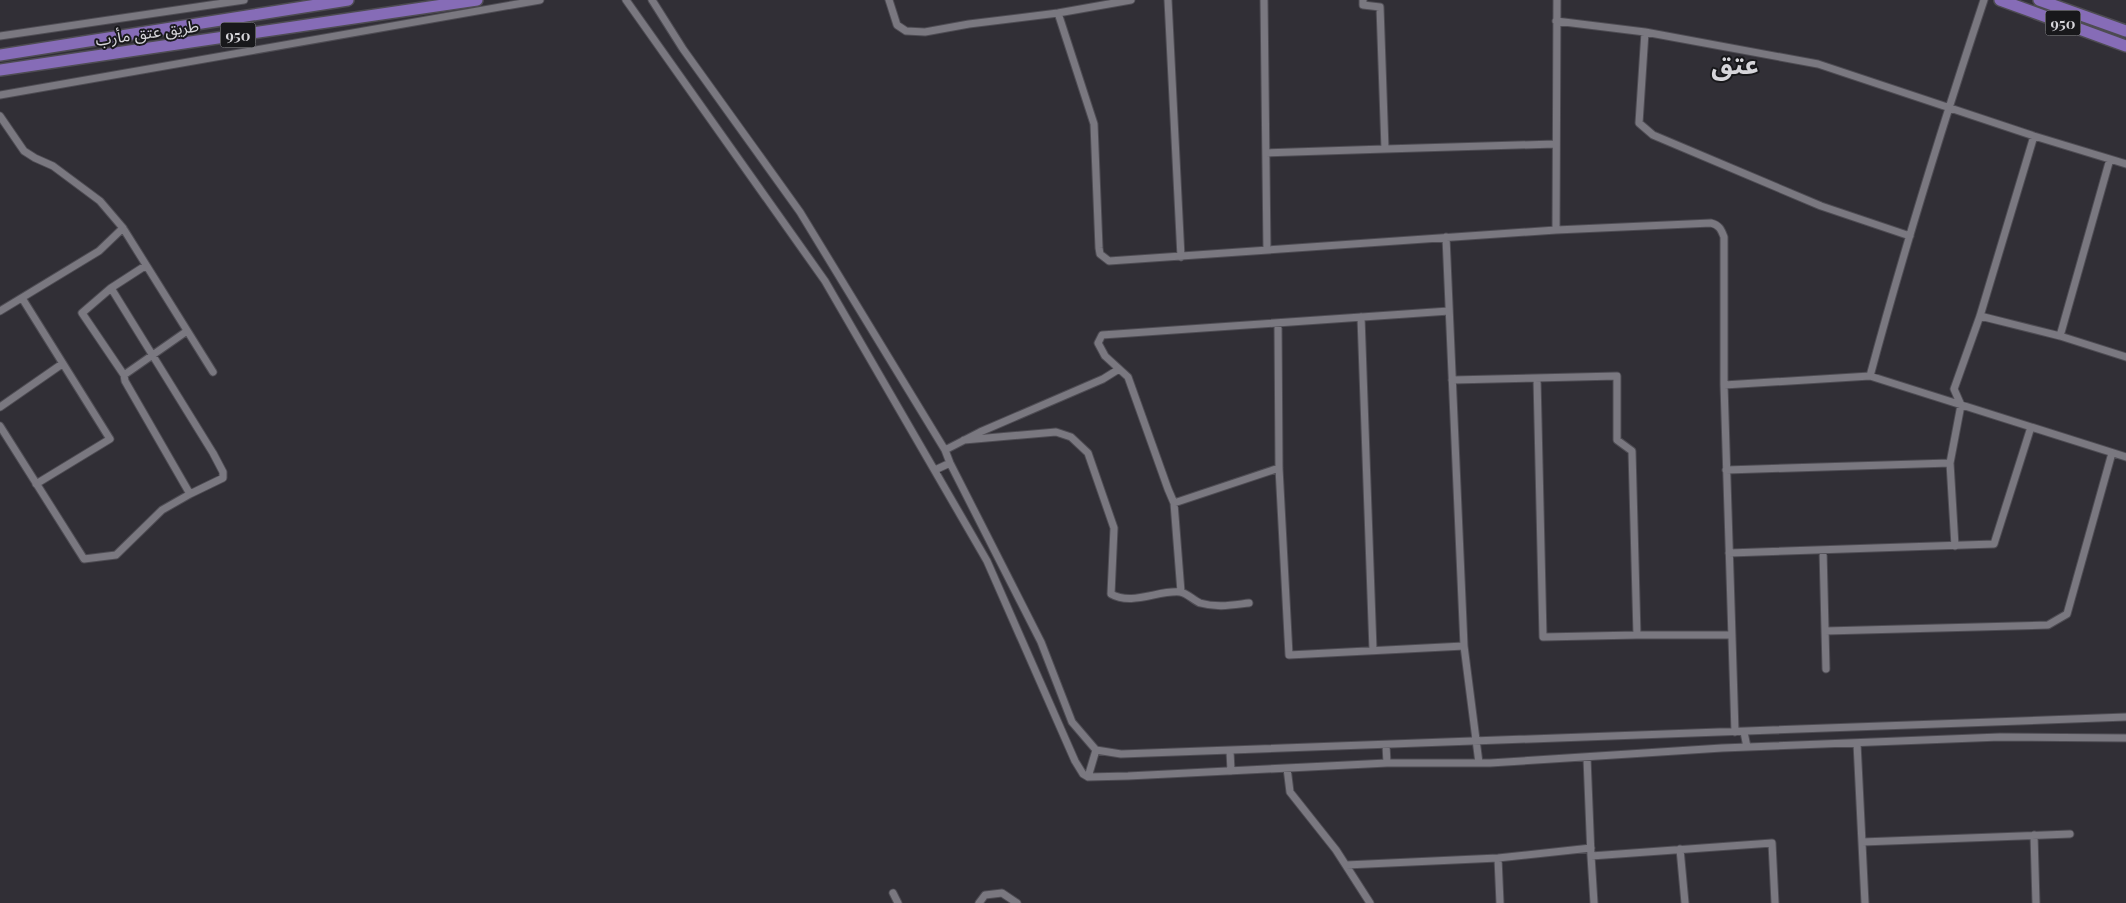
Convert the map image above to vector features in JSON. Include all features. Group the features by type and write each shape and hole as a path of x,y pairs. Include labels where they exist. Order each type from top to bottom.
{"main road":[{"name":"طريق عتق مأرب","path":"0,55 348,0"},
{"name":"طريق عتق مأرب","path":"0,70 477,0"},
{"name":"950","path":"2000,0 2126,46"},
{"name":"950","path":"2039,0 2126,31"}],"street":[{"path":"0,36 244,0"},
{"path":"0,95 540,0"},
{"path":"626,0 825,282 987,561 1075,761 1083,774 1088,777 1387,763 1479,763 1747,747 2000,737 2126,738"},
{"path":"652,0 683,50 800,212 945,450 1041,642 1072,722 1096,750 1121,754 2126,717"},
{"path":"889,0 897,25 906,31 925,32 969,24 1058,13 1131,0"},
{"path":"1168,0 1181,257"},
{"path":"1264,0 1267,250"},
{"path":"1363,0 1363,5 1380,7 1385,149"},
{"path":"1556,230 1557,0"},
{"path":"1870,376 1893,289 1948,107 1984,0"},
{"path":"1058,13 1094,124 1100,254 1109,261 1556,230 1711,223 1717,225 1724,237 1724,385 1735,732"},
{"path":"1556,21 1645,32 1818,64 2034,136 2126,164"},
{"path":"1645,32 1638,123 1644,130 1653,136 1821,206 1910,236"},
{"path":"0,116 24,151 54,166 100,201 123,228 213,372"},
{"path":"1955,546 1950,463 1961,405 1954,390 1980,316 2034,136"},
{"path":"1266,152 1555,144"},
{"path":"2060,336 2110,159"},
{"path":"0,311 99,252 123,228"},
{"path":"1446,237 1464,646 1479,763"},
{"path":"145,266 111,288 82,312 124,375 125,381 190,494"},
{"path":"0,426 84,559 116,556 162,510 222,478 222,472 111,288"},
{"path":"22,298 110,439 36,484"},
{"path":"1181,592 1174,503 1128,377 1105,356 1098,343 1102,335 1449,311"},
{"path":"1980,316 2060,336 2126,357"},
{"path":"1361,317 1373,650"},
{"path":"1278,323 1279,468 1289,654 1464,646"},
{"path":"124,375 188,331"},
{"path":"0,407 62,364"},
{"path":"945,450 1103,379 1119,369"},
{"path":"1452,380 1617,376 1617,440 1632,451 1637,635"},
{"path":"1724,385 1870,376 2126,458"},
{"path":"1537,378 1543,638 1637,635 1732,635"},
{"path":"1729,553 1994,544 2031,427"},
{"path":"964,440 1056,432 1071,437 1088,453 1114,528 1111,594 1116,597 1136,598 1181,592 1198,602 1219,607 1249,603"},
{"path":"1825,631 2048,625 2067,614 2112,453"},
{"path":"935,470 950,463"},
{"path":"1726,470 1950,463"},
{"path":"1174,503 1279,468"},
{"path":"1824,550 1826,669"},
{"path":"1744,732 1747,747"},
{"path":"1857,743 1865,903"},
{"path":"1386,745 1387,763"},
{"path":"1088,777 1096,750"},
{"path":"1230,750 1231,771"},
{"path":"1587,758 1594,903"},
{"path":"1287,768 1290,792 1336,850 1370,903"},
{"path":"1862,842 2070,834"},
{"path":"2034,835 2036,903"},
{"path":"1346,865 1772,843 1774,903"},
{"path":"1680,849 1685,903"},
{"path":"1498,858 1500,903"},
{"path":"892,893 898,903"},
{"path":"979,903 985,895 1002,893 1017,903"}],"district":[{"name":"عتق","path":"1735,63"}]}
